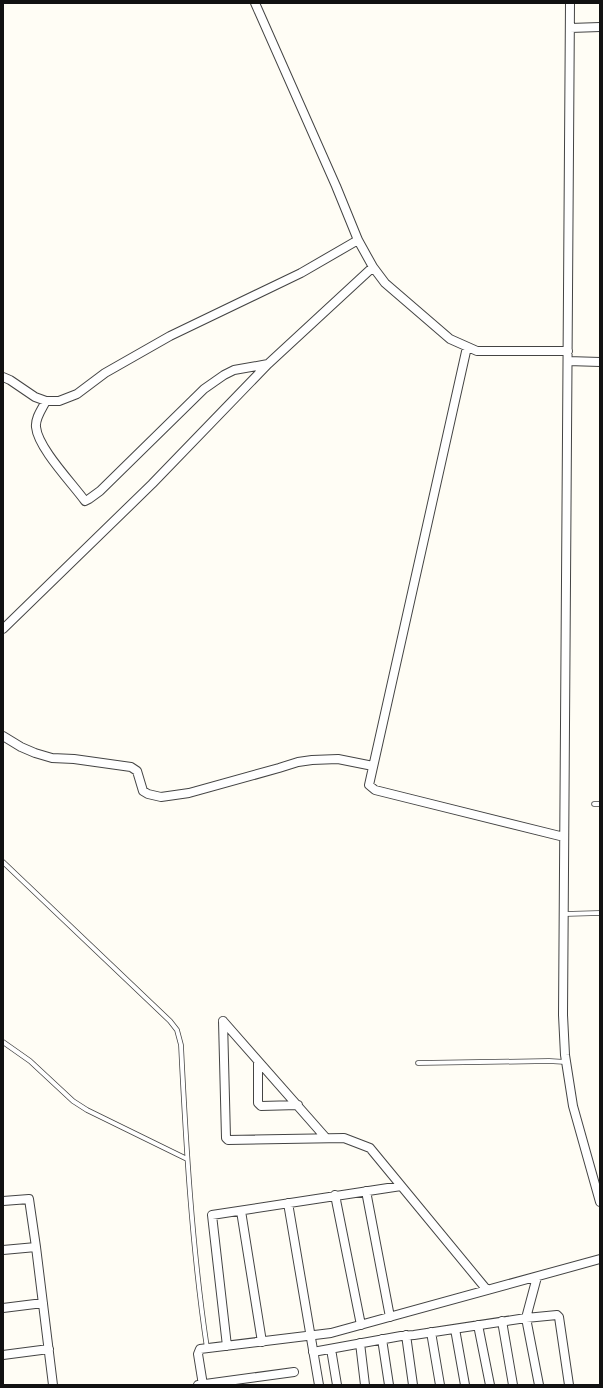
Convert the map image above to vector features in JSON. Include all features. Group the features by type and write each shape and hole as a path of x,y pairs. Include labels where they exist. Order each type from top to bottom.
{"street":[{"path":"255,3 333,178 358,240 373,267 385,283 450,339 477,351 568,351"},
{"path":"570,3 563,1015 566,1062 573,1106 600,1202"},
{"path":"570,28 600,27"},
{"path":"3,377 35,397 46,401 59,401 77,394 105,373 170,336 301,273 358,240"},
{"path":"3,629 152,484 268,364 373,267"},
{"path":"467,347 369,785 375,790 564,837"},
{"path":"568,361 600,362"},
{"path":"46,401 38,417 36,425 38,437 50,456 85,501 100,491 204,389 234,370 268,364"},
{"path":"3,736 21,747 52,758 74,758 132,768 136,771 144,791 148,794 161,797 190,793 298,762 338,759 373,766"},
{"path":"326,1138 223,1021 226,1138 228,1140 344,1138 370,1148 487,1290"},
{"path":"258,1060 258,1103 261,1106 298,1106"},
{"path":"227,1346 212,1215 334,1195 401,1186"},
{"path":"366,1191 390,1317"},
{"path":"334,1195 361,1325"},
{"path":"3,1201 29,1198 53,1385"},
{"path":"288,1203 319,1385"},
{"path":"241,1211 262,1342"},
{"path":"3,1250 36,1247"},
{"path":"203,1385 198,1352 200,1349 331,1333 600,1259"},
{"path":"537,1277 526,1318 538,1385"},
{"path":"3,1308 43,1303"},
{"path":"313,1352 382,1339 502,1321 557,1315 559,1317 569,1385"},
{"path":"502,1321 513,1385"},
{"path":"478,1325 490,1385"},
{"path":"455,1329 465,1385"},
{"path":"430,1332 440,1385"},
{"path":"406,1336 413,1385"},
{"path":"382,1339 389,1385"},
{"path":"360,1343 365,1385"},
{"path":"3,1355 49,1349"},
{"path":"332,1349 337,1385"},
{"path":"197,1385 294,1372"}],"lane":[{"path":"594,804 600,804"},
{"path":"3,862 170,1021 177,1030 181,1045 186,1159 207,1348"},
{"path":"564,914 600,913"},
{"path":"3,1042 30,1061 73,1101 87,1110 186,1159"},
{"path":"418,1063 566,1062"}]}
